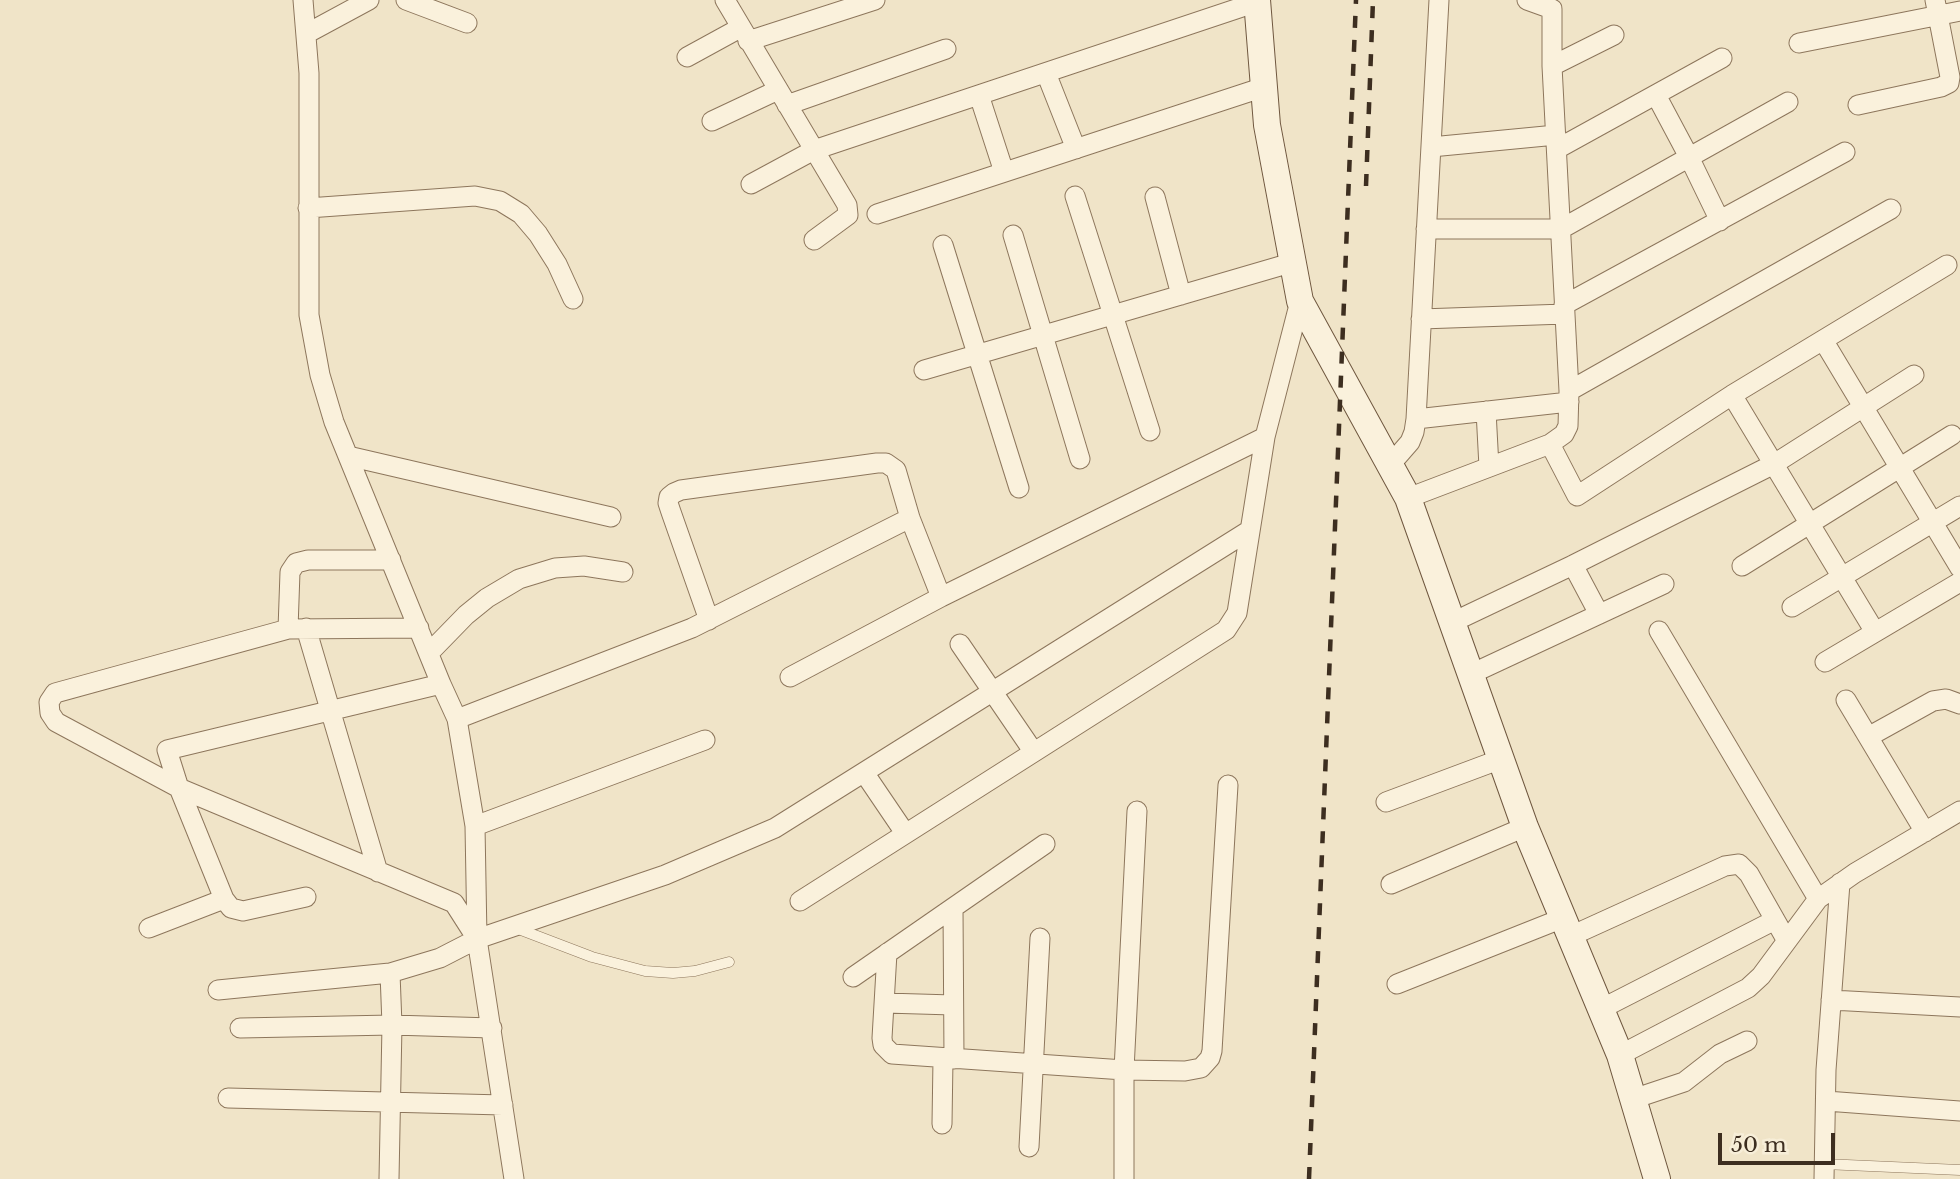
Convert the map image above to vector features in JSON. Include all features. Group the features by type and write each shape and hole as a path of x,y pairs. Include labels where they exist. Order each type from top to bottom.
{"street":[{"path":"303,0 309,73 309,315 320,375 334,422 457,719 475,826 477,939 514,1179"},
{"path":"306,34 369,0"},
{"path":"406,0 467,23"},
{"path":"725,0 847,205 849,212 814,240"},
{"path":"687,57 744,35 875,0"},
{"path":"1390,465 1410,442 1416,419 1439,0"},
{"path":"1408,498 1550,444 1564,434 1568,426 1569,397 1552,66 1552,9 1527,0"},
{"path":"751,184 814,150 1257,1 1267,125 1300,302 1408,498 1525,827 1620,1055 1657,1179"},
{"path":"1858,105 1949,83 1937,8"},
{"path":"1798,43 1937,8 1960,11"},
{"path":"1552,66 1614,35"},
{"path":"712,121 946,49"},
{"path":"1431,147 1556,142 1656,94 1721,58"},
{"path":"1046,73 1076,149"},
{"path":"877,214 1264,87"},
{"path":"1656,94 1720,221"},
{"path":"979,95 1004,172"},
{"path":"1426,229 1561,229 1788,102"},
{"path":"1421,319 1565,310 1845,152"},
{"path":"308,208 475,196 500,201 521,214 538,234 557,264 573,299"},
{"path":"1075,197 1150,431"},
{"path":"1155,197 1181,295"},
{"path":"1416,419 1569,397 1891,209"},
{"path":"1013,235 1080,459"},
{"path":"943,245 1019,488"},
{"path":"924,370 1294,262"},
{"path":"1550,444 1577,496 1732,395 1947,265"},
{"path":"800,901 1226,630 1237,613 1265,437 1300,302"},
{"path":"1824,340 1960,568"},
{"path":"1453,622 1774,464 1914,375"},
{"path":"1732,395 1875,632"},
{"path":"1486,411 1489,467"},
{"path":"1742,566 1952,435"},
{"path":"790,677 941,597 1265,437"},
{"path":"348,456 611,516"},
{"path":"709,620 668,503 669,497 681,490 886,463 896,470 910,519 941,597"},
{"path":"1792,607 1960,506"},
{"path":"457,719 709,620 910,519"},
{"path":"218,990 390,973 440,958 477,939 665,875 775,828 1250,530"},
{"path":"378,872 330,710 297,629 290,572 296,563 308,560 391,560"},
{"path":"1573,565 1600,614"},
{"path":"429,653 466,615 487,598 520,579 555,568 584,566 623,572"},
{"path":"1825,662 1960,582"},
{"path":"1471,674 1664,584"},
{"path":"419,628 297,629 54,693 49,702 50,713 56,722 178,788 454,904 477,939"},
{"path":"1659,631 1818,898"},
{"path":"960,644 1033,751"},
{"path":"306,897 243,911 231,908 223,899 178,788 167,750 441,684"},
{"path":"1868,737 1933,701 1946,699 1960,704"},
{"path":"1846,700 1925,832"},
{"path":"475,826 705,740"},
{"path":"1386,802 1501,760"},
{"path":"864,774 905,834"},
{"path":"887,953 882,1038 887,1051 901,1056 1124,1070 1185,1071 1201,1068 1210,1058 1228,785"},
{"path":"1124,1179 1124,1070 1137,811"},
{"path":"1620,1055 1748,988 1761,976 1818,898 1960,811"},
{"path":"1391,884 1525,827"},
{"path":"853,977 1045,844"},
{"path":"1397,984 1567,927 1733,864 1744,867 1787,941"},
{"path":"1824,1172 1831,999 1840,883"},
{"path":"149,928 223,899"},
{"path":"942,1124 953,1005 953,908"},
{"path":"1601,1009 1775,920"},
{"path":"1029,1147 1040,937"},
{"path":"389,1179 392,1025 390,973"},
{"path":"1831,999 1960,1007"},
{"path":"884,1003 953,1005"},
{"path":"240,1028 392,1025 492,1028"},
{"path":"1633,1099 1684,1082 1720,1054 1747,1041"},
{"path":"228,1098 503,1105"},
{"path":"1826,1101 1960,1111"}],"lane":[{"path":"512,927 592,957 645,971 695,971 729,962"},
{"path":"1824,1172 1960,1170"}],"railway":[{"path":"1309,1179 1356,0"},
{"path":"1366,186 1373,0"}]}
